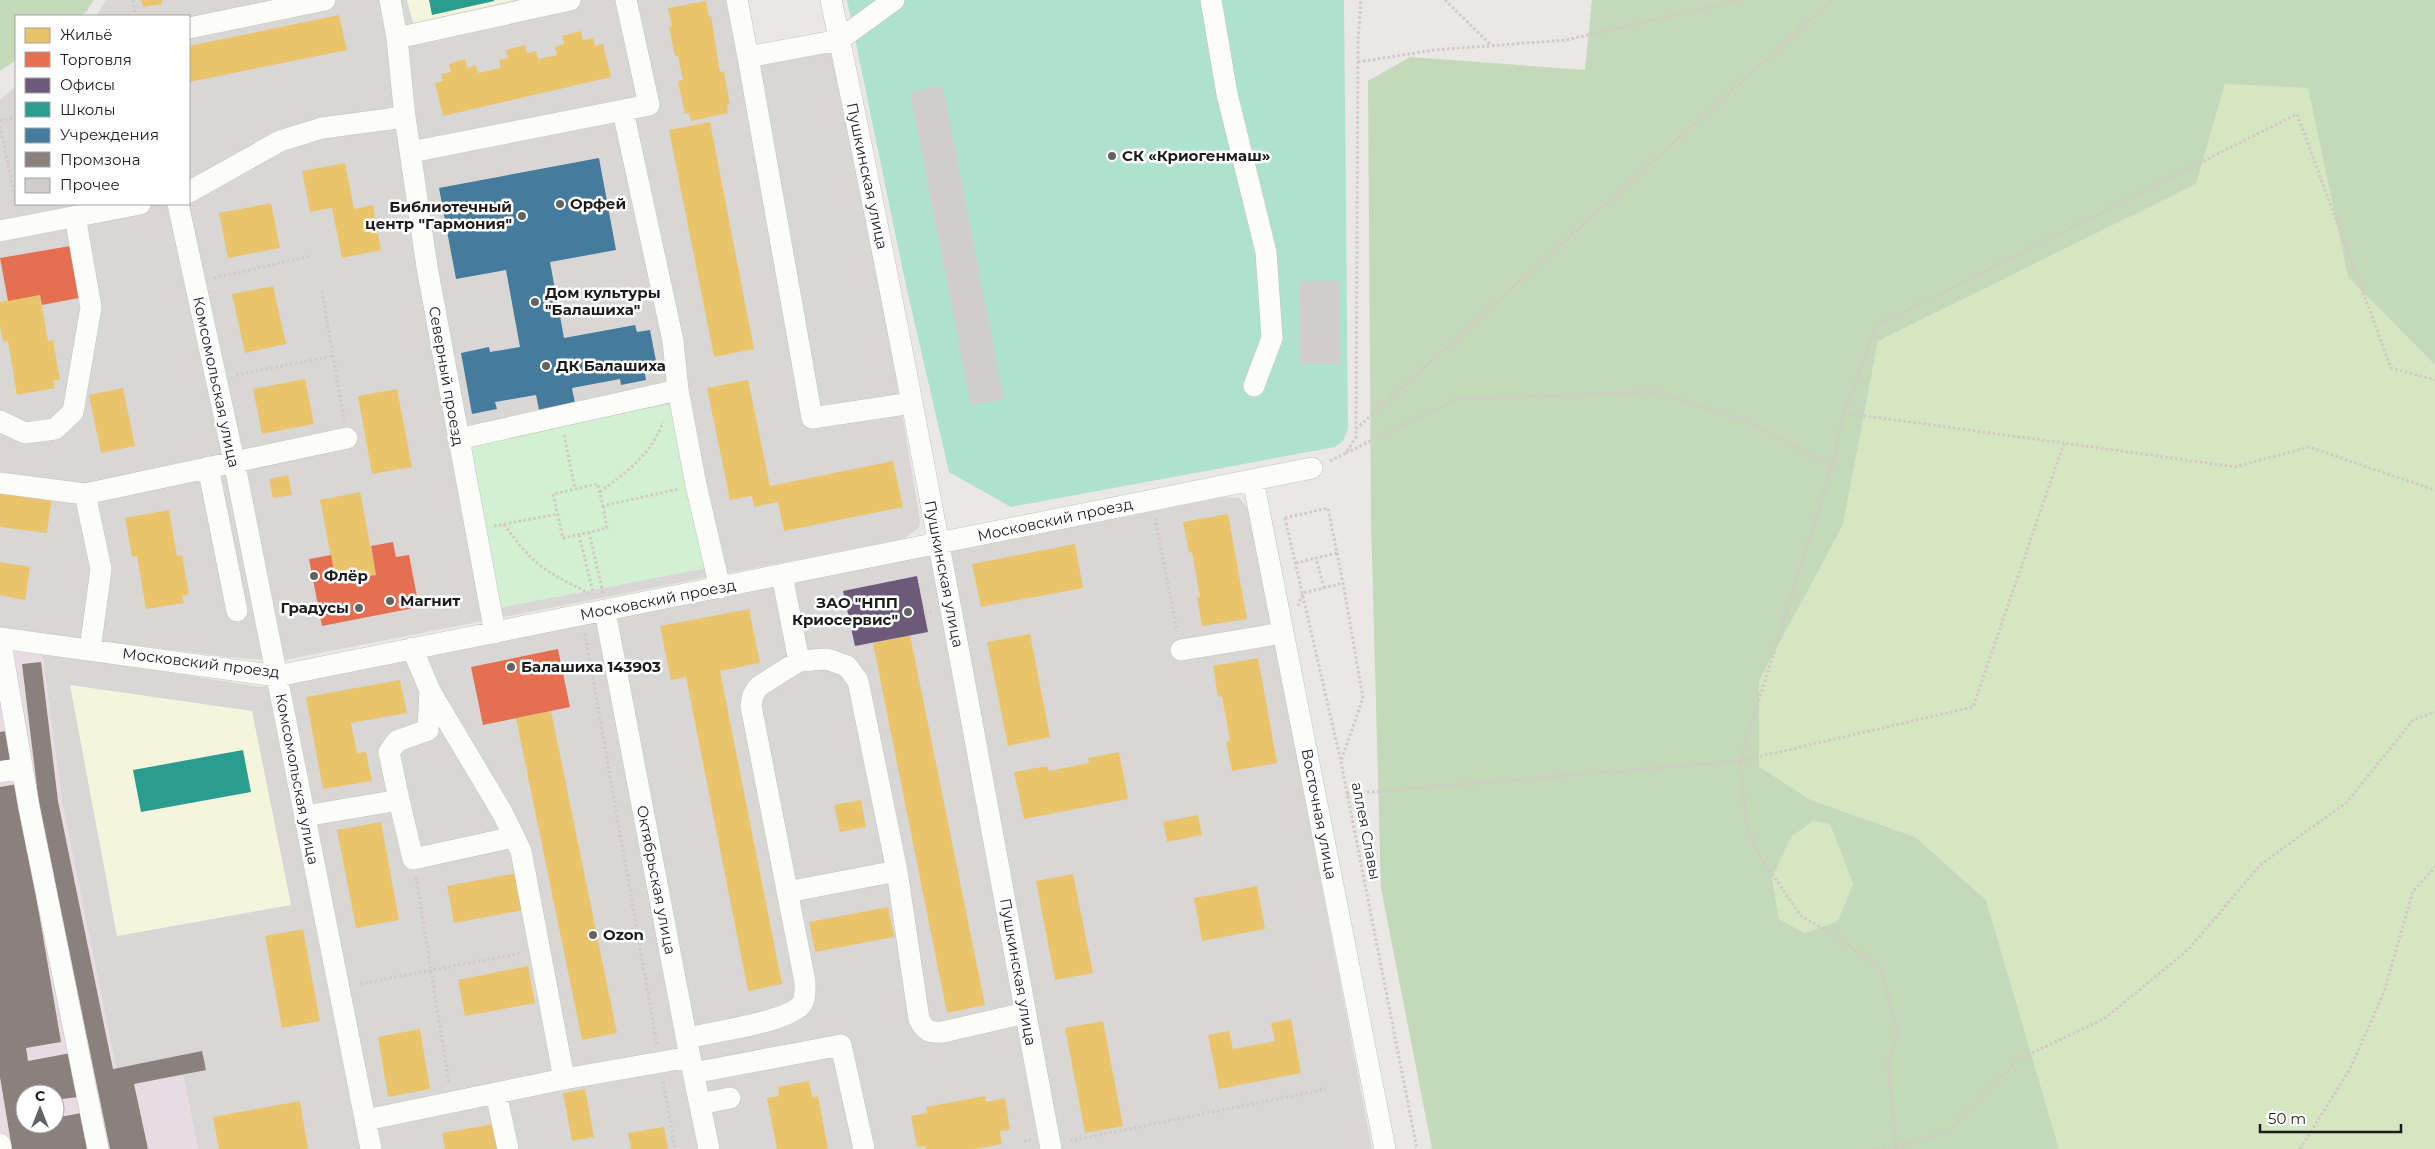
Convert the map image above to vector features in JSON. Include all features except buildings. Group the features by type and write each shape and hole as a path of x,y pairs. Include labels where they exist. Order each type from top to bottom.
{"street":[{"path":"190,28 325,0"},
{"name":"Северный проезд","path":"390,0 397,38 427,268 495,633"},
{"path":"397,38 570,0"},
{"path":"411,152 649,105 626,0"},
{"path":"737,0 812,418 912,403"},
{"name":"Пушкинская улица","path":"831,0 939,544 1024,1013 1061,1145"},
{"path":"748,57 839,40 894,0"},
{"path":"1212,0 1227,94 1266,252 1272,338 1254,386"},
{"path":"623,111 673,341 671,391 696,485 720,588"},
{"path":"190,191 280,141 322,128 406,117"},
{"path":"0,231 135,205"},
{"name":"Комсомольская улица","path":"178,205 234,461 371,1149"},
{"path":"0,421 25,433 55,429 73,412 91,307 75,216"},
{"path":"458,439 671,391"},
{"path":"0,483 85,494 347,438"},
{"path":"208,467 237,611"},
{"name":"Московский проезд","path":"0,638 277,676 495,633 604,602 720,588 1312,468"},
{"name":"Восточная улица","path":"1253,480 1385,1149"},
{"path":"85,494 101,569 90,650"},
{"path":"782,575 799,660"},
{"name":"Октябрьская улица","path":"604,602 689,1056 709,1149"},
{"path":"1181,650 1283,633"},
{"path":"0,638 22,768 98,1149"},
{"path":"412,648 430,689 502,812 521,851 564,1079"},
{"path":"689,1056 789,1014 801,1005 805,995 805,982 751,706 753,695 758,687 799,660 827,659 847,666 858,681 897,871 918,1019 923,1028 930,1033 942,1032 1024,1013"},
{"path":"430,689 430,723 428,730 397,741 389,752 413,859 514,837"},
{"path":"0,772 22,768"},
{"path":"305,816 399,800"},
{"path":"787,892 897,871"},
{"path":"366,1120 564,1079 689,1056 841,1045 864,1149"},
{"path":"496,1093 508,1149"},
{"path":"700,1104 730,1098"},
{"path":"0,1144 1,1149"}],"path":[{"path":"133,0 136,15"},
{"path":"1346,454 1356,436 1358,62 1361,0"},
{"path":"1445,0 1491,46"},
{"path":"1358,62 1434,50 1566,40 1740,0"},
{"path":"1356,429 1832,0"},
{"path":"1896,1147 1888,1062 1898,1033 1881,969 1835,935 1801,916 1757,852 1746,820 1740,761 1832,467 1844,413 1876,326 2297,114 2391,368 2435,380"},
{"path":"0,121 15,117"},
{"path":"0,126 15,198"},
{"path":"195,283 311,256"},
{"path":"322,291 347,438"},
{"path":"215,378 332,356"},
{"path":"600,492 638,463 652,444 663,424 665,406 671,391"},
{"path":"1312,468 1346,454 1457,399 1658,392 1748,421 1832,467"},
{"path":"1844,413 2235,467 2309,447 2435,490"},
{"path":"560,416 575,489"},
{"path":"1347,794 1740,761 1973,707 2064,443"},
{"path":"598,484 607,528 563,538 553,494 575,489 598,484"},
{"path":"603,506 696,485"},
{"path":"1151,500 1181,650"},
{"name":"аллея Славы","path":"1337,553 1328,508 1286,518 1341,762 1417,1149"},
{"path":"476,529 558,514"},
{"path":"504,524 524,552 548,573 594,595 579,535"},
{"path":"589,532 604,602"},
{"path":"1296,563 1337,553 1363,698 1341,762"},
{"path":"1316,558 1324,588"},
{"path":"1283,633 1304,593 1343,583"},
{"path":"585,633 675,1149"},
{"path":"1873,1149 1896,1147 1947,1132 2019,1059 2104,1019 2189,950 2260,865 2347,802 2413,720 2435,712"},
{"path":"413,859 452,1102"},
{"path":"2300,1149 2350,1069 2384,992 2413,891 2435,867"},
{"path":"360,984 540,950"},
{"path":"1061,1145 1326,1089"}],"shaded area":[{"path":"0,0 94,0 86,12 82,15 15,15 15,61 0,71"},
{"path":"106,0 737,0 748,57 839,40 920,520 919,528 903,539 279,661 227,657 0,628 0,100 15,87 15,205 190,205 190,15 97,15"},
{"path":"407,0 515,0 413,23"},
{"name":"СК «Криогенмаш»","path":"847,0 1344,0 1348,429 1343,441 1335,447 1011,507 949,472 905,281"},
{"path":"1592,0 2435,0 2435,365 2348,277 2308,88 2225,84 2196,184 1878,341 1843,525 1759,681 1759,767 1811,800 1915,837 1986,900 2059,1149 1432,1149 1381,888 1371,520 1368,81 1410,57 1585,70","holes":["1813,821 1830,824 1853,884 1838,921 1805,933 1779,919 1772,878 1791,837"]},
{"path":"2225,84 2308,88 2348,277 2435,365 2435,1149 2059,1149 1986,900 1915,837 1811,800 1759,767 1759,681 1843,525 1878,341 2196,184"},
{"path":"669,404 707,568 499,608 467,445"},
{"path":"1224,497 1239,498 1250,511 1372,1149 198,1149 182,1070 119,1082 62,802 42,652 260,687 281,685"},
{"path":"0,648 42,652 62,802 119,1082 182,1070 198,1149 0,1149"},
{"path":"70,685 252,711 291,905 117,936"},
{"path":"1813,821 1830,824 1853,884 1838,921 1805,933 1779,919 1772,878 1791,837"},
{"path":"1001,1038 1006,1063 891,1085 887,1059"},
{"path":"754,1085 767,1149 740,1149 729,1090"}],"place":[{"name":"СК «Криогенмаш»","path":"1112,156"},
{"name":"Орфей","path":"560,204"},
{"name":"Библиотечный центр \"Гармония\"","path":"522,216"},
{"name":"Дом культуры \"Балашиха\"","path":"535,302"},
{"name":"ДК Балашиха","path":"546,366"},
{"name":"Флёр","path":"314,576"},
{"name":"Магнит","path":"390,601"},
{"name":"Градусы","path":"359,608"},
{"name":"ЗАО \"НПП Криосервис\"","path":"908,612"},
{"name":"Балашиха 143903","path":"511,667"},
{"name":"Ozon","path":"593,935"}]}
